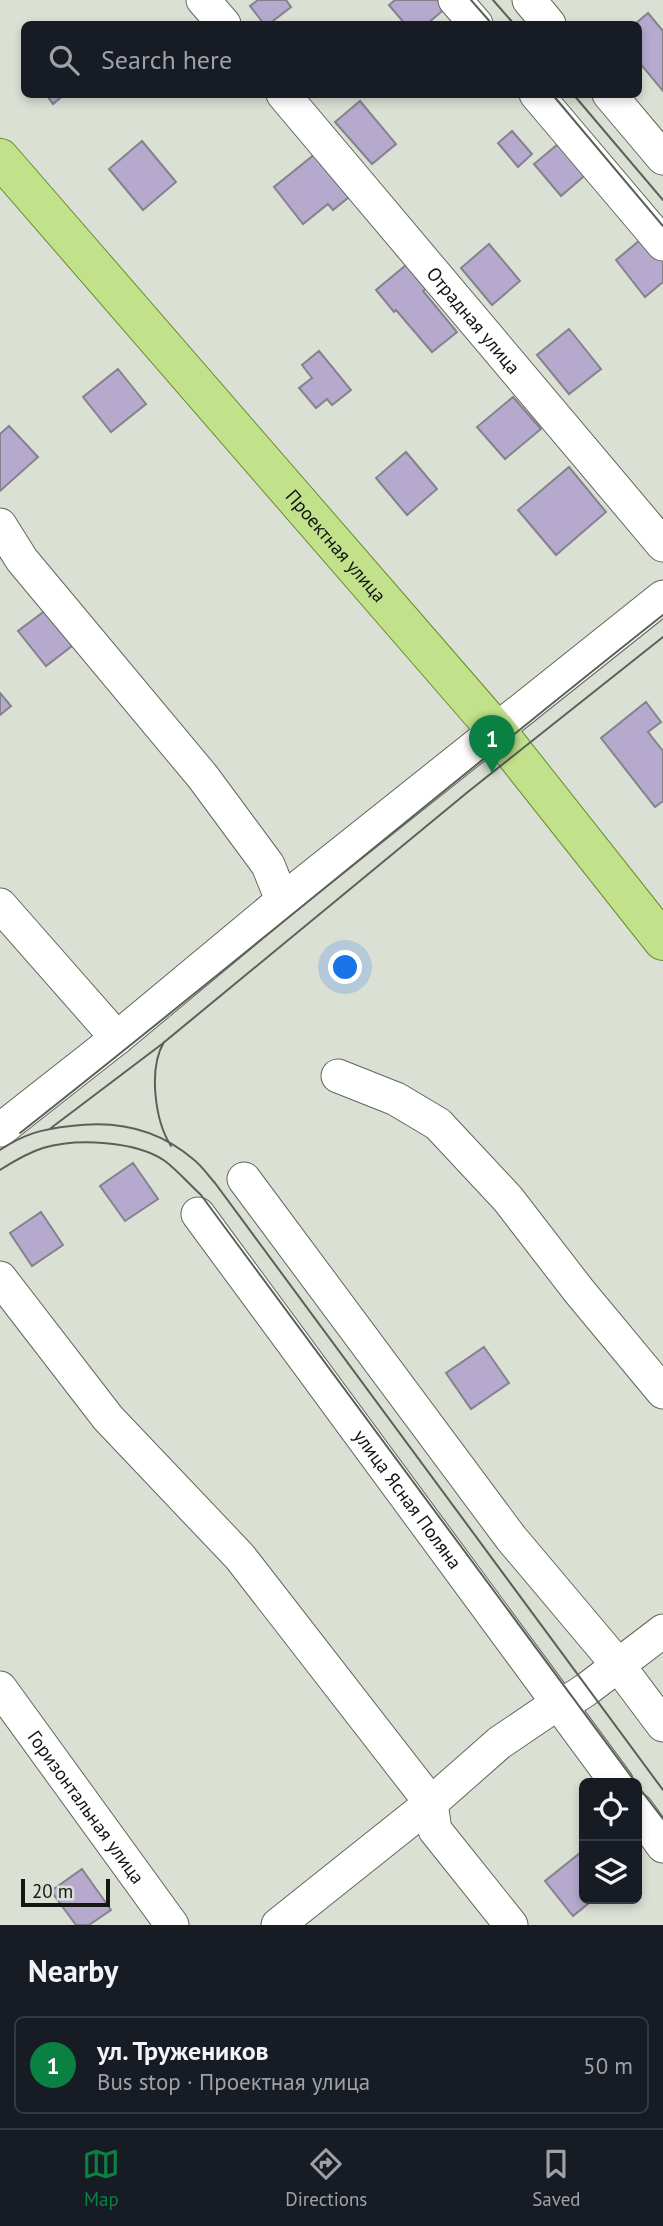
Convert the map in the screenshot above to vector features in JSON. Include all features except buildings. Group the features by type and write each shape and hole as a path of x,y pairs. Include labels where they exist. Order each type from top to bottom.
{"main road":[{"name":"Проектная улица","path":"0,158 496,730 663,941"}],"street":[{"path":"203,0 221,21"},
{"path":"455,0 473,21"},
{"path":"529,0 547,21"},
{"name":"Отрадная улица","path":"286,98 663,545"},
{"path":"539,98 663,244"},
{"path":"612,98 663,158"},
{"path":"0,525 22,560 203,777 268,865 282,900"},
{"path":"0,1130 117,1038 282,900 663,597"},
{"path":"0,905 117,1038"},
{"path":"338,1076 396,1099 438,1124 508,1199 579,1292 663,1392"},
{"path":"244,1180 511,1538 618,1665 663,1725"},
{"name":"улица Ясная Поляна","path":"198,1214 613,1778"},
{"path":"0,1278 108,1418 240,1557 431,1803 435,1830 511,1925"},
{"path":"278,1925 431,1803 499,1744 558,1703 572,1699 663,1631"},
{"name":"Горизонтальная улица","path":"0,1688 172,1925"},
{"path":"642,1817 663,1846"}],"tram line":[{"path":"471,0 489,21"},
{"path":"493,0 511,21"},
{"path":"555,98 663,226"},
{"path":"576,98 663,200"},
{"path":"20,1133 663,615"},
{"path":"51,1128 162,1044 469,791 663,637"},
{"path":"164,1042 156,1066 155,1095 161,1123 171,1146"},
{"path":"0,1150 25,1136 42,1131 104,1124 151,1134 180,1149 199,1164 663,1790"},
{"path":"0,1170 43,1148 89,1142 123,1145 153,1154 179,1173 201,1195 632,1778"},
{"path":"642,1792 663,1819"}],"place":[{"name":"ул. Тружеников","path":"492,773"}]}
